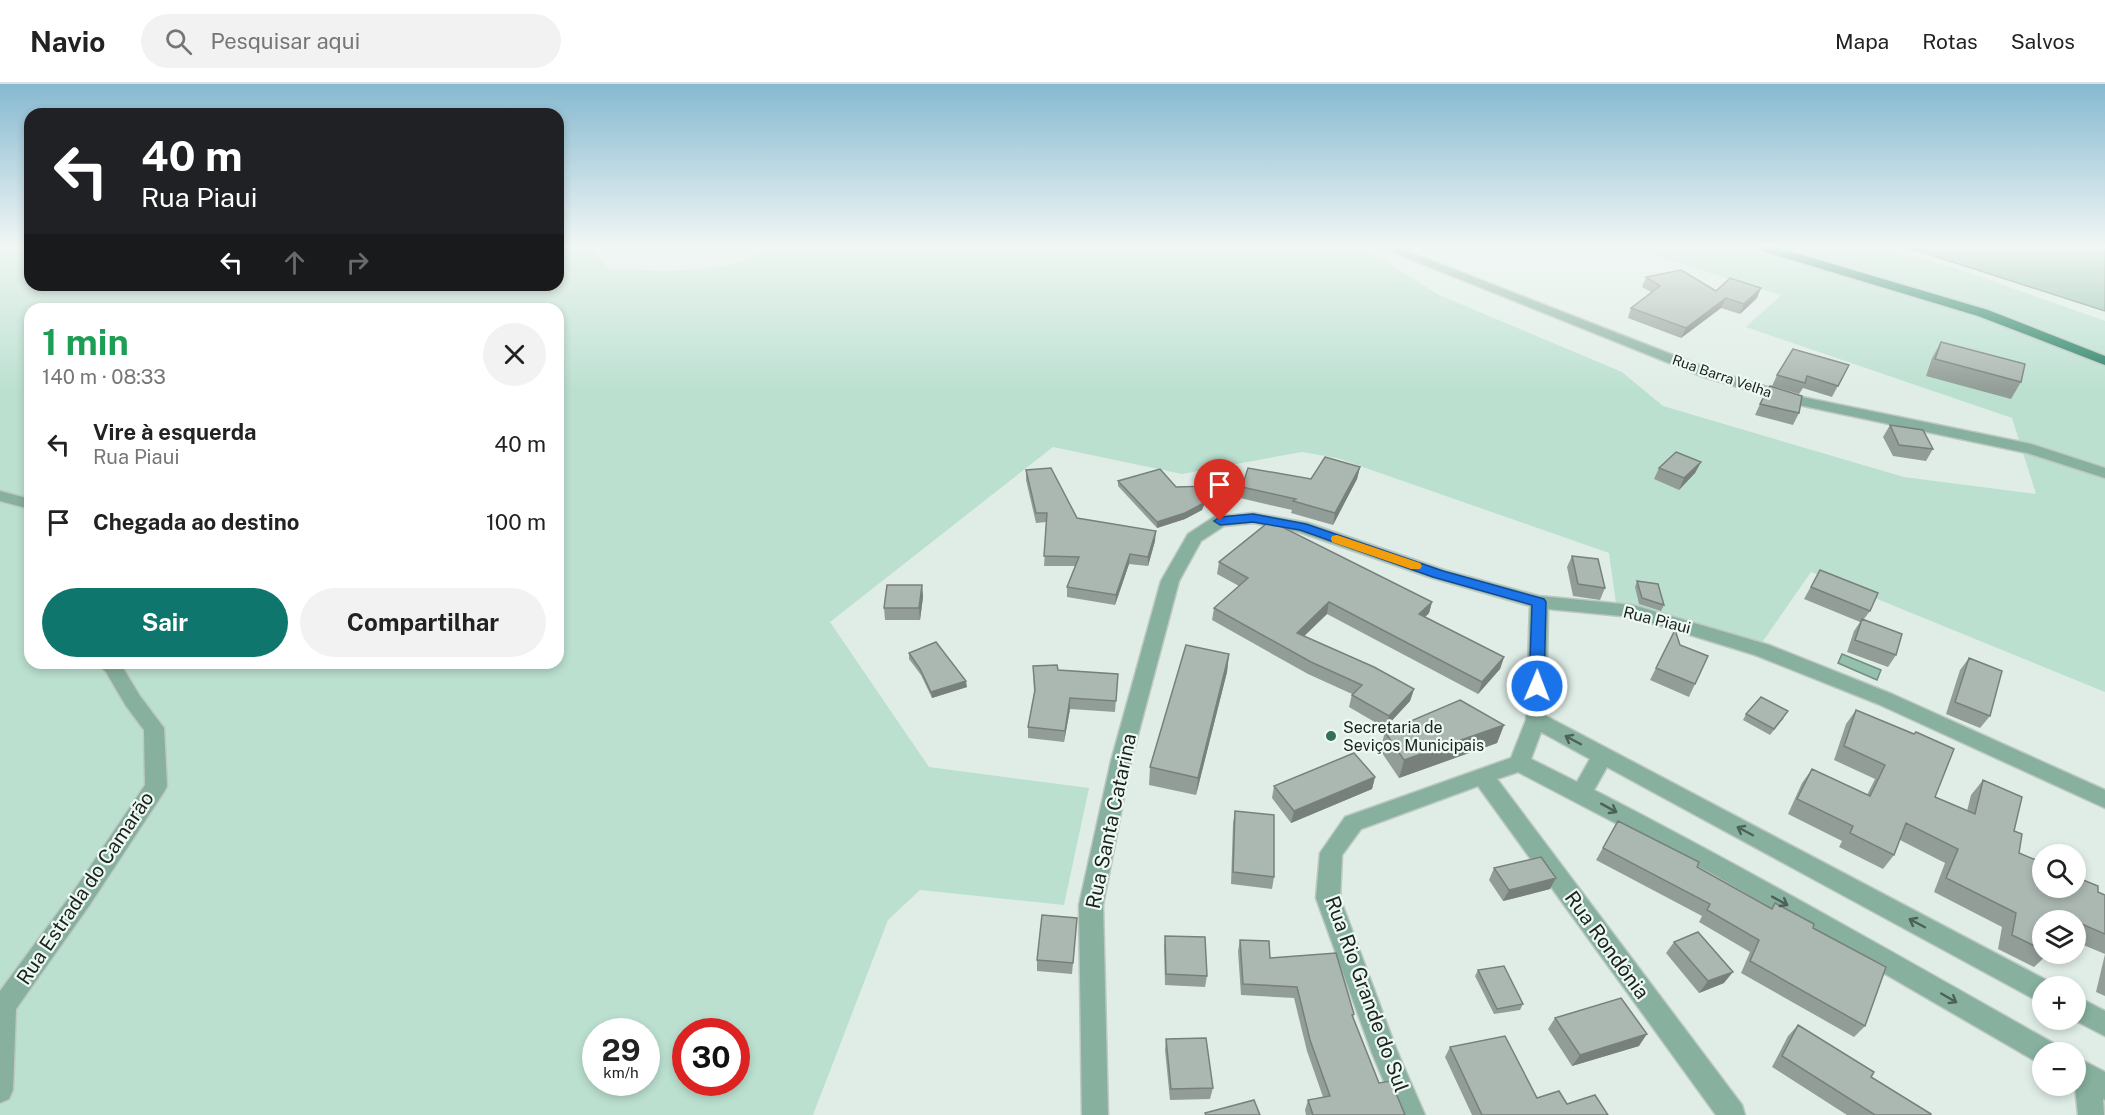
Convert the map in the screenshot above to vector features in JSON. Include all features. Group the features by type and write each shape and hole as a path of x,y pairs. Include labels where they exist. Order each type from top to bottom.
{"main road":[{"path":"1923,295 1983,313 2105,361"}],"street":[{"name":"Rua Barra Velha","path":"1508,295 1709,374 1794,400 2031,448 2105,473"},
{"path":"0,496 24,502"},
{"name":"Rua Piaui","path":"1194,538 1220,521 1253,518 1302,527 1438,574 1539,602 1633,611 1762,650 1885,699 2105,799"},
{"name":"Rua Santa Catarina","path":"1095,1115 1091,905 1121,761 1170,581 1194,538"},
{"path":"1539,602 1536,720 1519,763 1581,793 1790,906 2032,1045"},
{"name":"Rua Estrada do Camarão","path":"0,1090 4,1006 81,899 156,786 154,728 114,669"},
{"path":"1536,720 2032,985"},
{"path":"1581,793 1602,755"},
{"name":"Rua Rio Grande do Sul","path":"1412,1115 1385,1053 1328,898 1331,853 1353,823 1519,763"},
{"name":"Rua Rondônia","path":"1482,775 1732,1115"},
{"path":"2086,1014 2105,1024"},
{"path":"2089,1078 2091,1115"}],"shaded area":[{"path":"0,295 1439,295 1622,372 1663,406 1904,477 2036,494 2012,418 1746,327 1781,295 2032,295 2105,321 2105,692 1811,572 1761,644 1616,604 1609,553 1337,458 1302,452 1182,474 1053,447 830,622 929,767 1089,788 1064,905 920,890 888,920 813,1115 0,1115"},
{"path":"2056,295 2105,295 2105,311"},
{"path":"1842,654 1881,670 1877,680 1838,663"}],"building":[{"path":"1648,295 1753,295 1744,304 1726,298 1686,328 1631,308"},
{"path":"1941,342 2025,364 2021,382 1935,359"},
{"path":"1793,349 1849,365 1838,386 1807,376 1805,383 1777,375"},
{"path":"1770,386 1802,396 1799,413 1760,404"},
{"path":"1890,425 1923,430 1933,449 1899,445"},
{"path":"1676,452 1701,462 1684,478 1659,468"},
{"path":"1325,457 1360,467 1335,513 1293,501 1296,499 1242,487 1248,468 1311,479"},
{"path":"1051,468 1077,518 1156,531 1148,557 1130,554 1116,595 1067,587 1079,557 1044,556 1047,513 1036,513 1026,470"},
{"path":"1160,469 1176,487 1210,486 1202,504 1185,513 1157,522 1118,481"},
{"path":"1270,521 1432,602 1419,614 1504,657 1482,682 1329,602 1297,633 1374,667 1414,689 1389,716 1352,695 1362,685 1311,662 1214,608 1248,578 1219,562"},
{"path":"1572,556 1598,559 1605,588 1578,584"},
{"path":"1820,570 1878,593 1870,611 1811,587"},
{"path":"1637,581 1658,584 1664,605 1642,598"},
{"path":"887,585 922,585 919,608 884,608"},
{"path":"1862,619 1902,634 1896,655 1855,640"},
{"path":"1675,630 1680,645 1708,656 1695,684 1656,668"},
{"path":"936,642 966,681 931,692 909,653"},
{"path":"1186,645 1229,654 1198,778 1150,767"},
{"path":"1969,658 2002,671 1990,716 1955,702"},
{"path":"1057,665 1058,670 1118,674 1116,701 1070,698 1065,731 1028,727 1035,690 1033,666"},
{"path":"1761,697 1788,711 1774,729 1746,714"},
{"path":"1460,700 1504,725 1404,760 1385,732"},
{"path":"1856,710 1954,749 1935,797 1975,814 1983,780 2022,797 2014,831 2022,834 2019,853 2032,858 2032,898 2086,898 2086,881 2098,886 2098,892 2105,895 2105,934 2086,926 2086,910 2032,910 2032,945 2012,935 2016,913 1946,878 1958,849 1906,823 1894,855 1850,833 1853,826 1797,799 1812,769 1870,796 1885,765 1844,746"},
{"path":"1354,753 1375,777 1294,811 1274,786"},
{"path":"1235,811 1274,815 1274,877 1233,872"},
{"path":"1618,821 1699,862 1697,867 1772,909 1775,903 1814,924 1813,928 1886,967 1865,1026 1750,961 1759,940 1707,910 1710,904 1603,848"},
{"path":"1541,857 1556,878 1509,890 1494,868"},
{"path":"1042,915 1077,918 1073,963 1037,960"},
{"path":"1698,932 1733,972 1708,981 1674,942"},
{"path":"1165,936 1205,937 1207,976 1166,974"},
{"path":"1240,940 1269,941 1270,958 1336,953 1354,1014 1352,1015 1379,1083 1391,1081 1405,1115 1313,1115 1308,1100 1330,1096 1310,1040 1297,987 1243,984"},
{"path":"1504,966 1523,1004 1497,1009 1478,970"},
{"path":"1621,998 1647,1034 1580,1055 1555,1018"},
{"path":"1798,1025 1874,1072 1871,1077 1931,1114 1875,1115 1782,1056"},
{"path":"1505,1036 1537,1098 1559,1091 1567,1104 1595,1095 1608,1115 1482,1115 1450,1047"},
{"path":"1206,1038 1213,1088 1171,1089 1166,1039"},
{"path":"1254,1100 1260,1115 1206,1115 1205,1113"}],"slow traffic":[{"path":"1337,539 1415,566"}],"place":[{"name":"Secretaria de Seviços Municipais","path":"1331,736"}],"route":[{"path":"1220,521 1253,518 1302,527 1438,574 1539,602 1537,686"}]}
